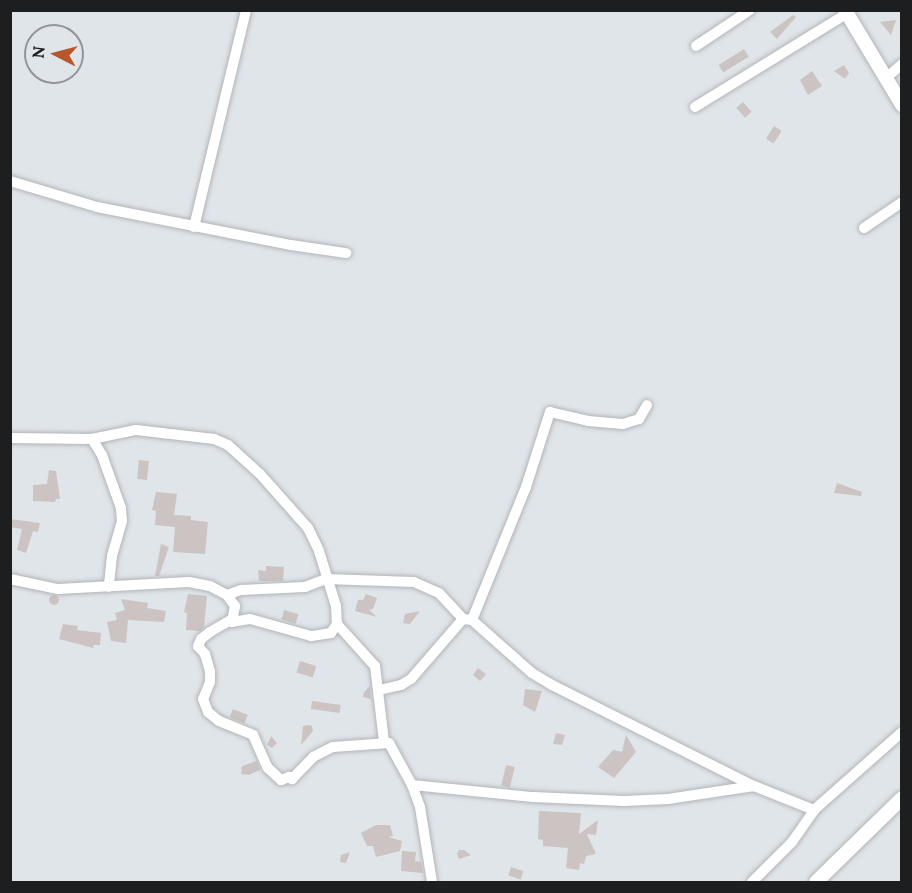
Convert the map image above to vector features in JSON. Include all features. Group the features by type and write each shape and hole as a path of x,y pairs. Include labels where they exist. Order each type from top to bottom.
{"street":[{"path":"194,227 246,10"},
{"path":"696,46 750,10"},
{"path":"695,107 845,12 902,105"},
{"path":"886,78 902,64"},
{"path":"10,181 97,207 194,227 346,253"},
{"path":"864,228 902,202"},
{"path":"379,690 401,685 411,679 468,619 526,487 550,412 588,421 623,424 639,419 647,405"},
{"path":"10,438 92,439 136,430 214,439 228,445 260,474 308,528 336,606 337,624 331,633 317,637 250,619 229,621 217,628 200,641 198,646 205,654 210,671 203,704 208,712 219,721 253,735 268,768 276,778 292,779 313,757 333,747 389,743 412,785 420,807 432,882"},
{"path":"92,439 102,455 122,508 122,521 112,556 109,587"},
{"path":"10,579 58,589 189,582 210,586 227,595 235,606 232,622"},
{"path":"227,595 241,590 305,587 326,579 414,582 438,593 532,673 552,685 754,786 814,810"},
{"path":"337,624 375,666 384,742"},
{"path":"752,882 792,842 814,810 902,732"},
{"path":"412,785 532,797 624,801 668,799 754,786"},
{"path":"816,882 902,798"}],"building":[{"path":"793,15 796,17 777,39 770,32"},
{"path":"896,20 891,35 880,22"},
{"path":"744,49 749,57 723,73 719,65"},
{"path":"844,65 849,73 845,79 834,71"},
{"path":"812,71 822,86 808,95 800,80"},
{"path":"743,102 752,112 745,118 736,108"},
{"path":"774,126 782,131 774,143 766,139"},
{"path":"139,460 149,461 147,480 137,479"},
{"path":"49,470 56,471 60,499 56,499 55,502 33,501 33,485 47,484"},
{"path":"837,483 862,492 861,496 834,493"},
{"path":"156,492 177,494 174,515 191,516 191,520 208,522 205,554 173,552 175,527 155,525 156,511 152,510"},
{"path":"10,519 40,523 38,532 33,531 26,553 17,550 22,529 10,527"},
{"path":"161,544 169,547 159,576 155,576"},
{"path":"266,566 284,567 283,581 259,581 258,570 266,571"},
{"path":"188,594 207,596 204,627 200,631 186,630 187,613 184,612"},
{"path":"366,594 377,598 373,609 369,610 377,617 355,611 358,600 363,600"},
{"path":"54,595 59,600 54,605 49,600"},
{"path":"121,599 148,603 147,608 166,611 164,622 128,620 126,643 111,641 107,622 117,620 115,613 125,610"},
{"path":"284,610 298,614 296,624 281,620"},
{"path":"420,611 410,624 403,623 405,614"},
{"path":"63,624 78,626 77,630 101,633 100,645 94,645 93,648 59,639"},
{"path":"300,661 316,666 313,677 296,672"},
{"path":"478,668 486,674 480,681 473,675"},
{"path":"370,686 371,699 363,697 364,692"},
{"path":"525,689 542,691 535,712 523,705"},
{"path":"312,701 341,705 340,713 311,709"},
{"path":"233,709 248,715 244,723 230,717"},
{"path":"303,726 312,726 313,731 301,745"},
{"path":"556,733 565,735 562,745 553,744"},
{"path":"626,735 636,752 614,778 598,767 613,750 622,752"},
{"path":"271,736 277,743 272,748 267,745"},
{"path":"257,761 260,770 249,775 241,774 242,766"},
{"path":"506,765 515,767 510,787 501,785"},
{"path":"539,811 581,813 579,834 598,820 596,835 587,834 596,854 586,856 584,864 580,863 579,870 566,868 568,848 543,846 543,840 538,839"},
{"path":"376,825 390,825 393,836 388,837 402,841 400,851 376,857 373,846 367,846 361,833"},
{"path":"459,850 464,850 471,855 459,859 457,854"},
{"path":"402,851 416,852 415,861 421,862 423,873 401,871"},
{"path":"350,852 346,863 340,862 341,855"},
{"path":"511,867 523,871 521,880 508,876"}]}
